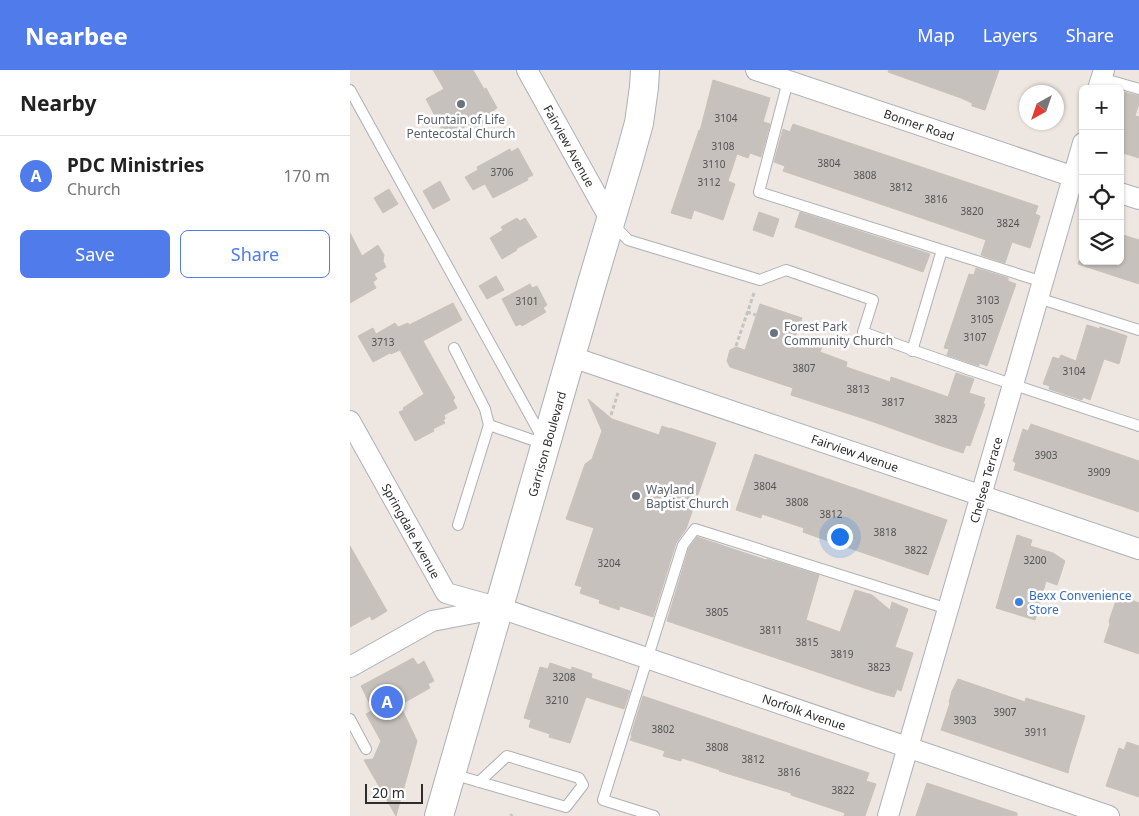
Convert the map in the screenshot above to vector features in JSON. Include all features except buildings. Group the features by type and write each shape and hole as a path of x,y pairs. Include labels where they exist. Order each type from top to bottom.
{"main road":[{"name":"Garrison Boulevard","path":"439,816 639,124 645,70"}],"street":[{"name":"Fairview Avenue","path":"527,70 611,221"},
{"name":"Bonner Road","path":"756,70 1078,178"},
{"name":"Chelsea Terrace","path":"888,816 1040,290 1078,178"},
{"path":"1124,194 1139,199"},
{"name":"Fairview Avenue","path":"572,357 1139,549"},
{"name":"Springdale Avenue","path":"350,421 446,593 500,608"},
{"path":"350,666 432,621 500,608"},
{"name":"Norfolk Avenue","path":"500,608 1109,816"}],"lane":[{"path":"1101,79 1139,89"},
{"path":"788,81 759,192 942,250 1139,330"},
{"path":"350,90 546,445"},
{"path":"611,221 628,240 760,280 786,270 873,300 863,332 1013,385 1139,426"},
{"path":"912,350 942,250"},
{"path":"454,348 486,409 489,425 458,526"},
{"path":"489,425 546,445"},
{"path":"654,816 603,800 683,545 695,529 948,609"},
{"path":"350,719 366,749"},
{"path":"452,774 479,782 566,807 583,785 579,778 506,756 479,782"}],"path":[{"path":"736,346 754,293"},
{"path":"747,312 756,315"},
{"path":"611,415 619,392"}],"place":[{"name":"Fountain of Life Pentecostal Church","path":"461,104"},
{"name":"Forest Park Community Church","path":"774,333"},
{"name":"Wayland Baptist Church","path":"636,496"},
{"name":"Bexx Convenience Store","path":"1019,602"},
{"name":"PDC Ministries","path":"387,702"}]}
